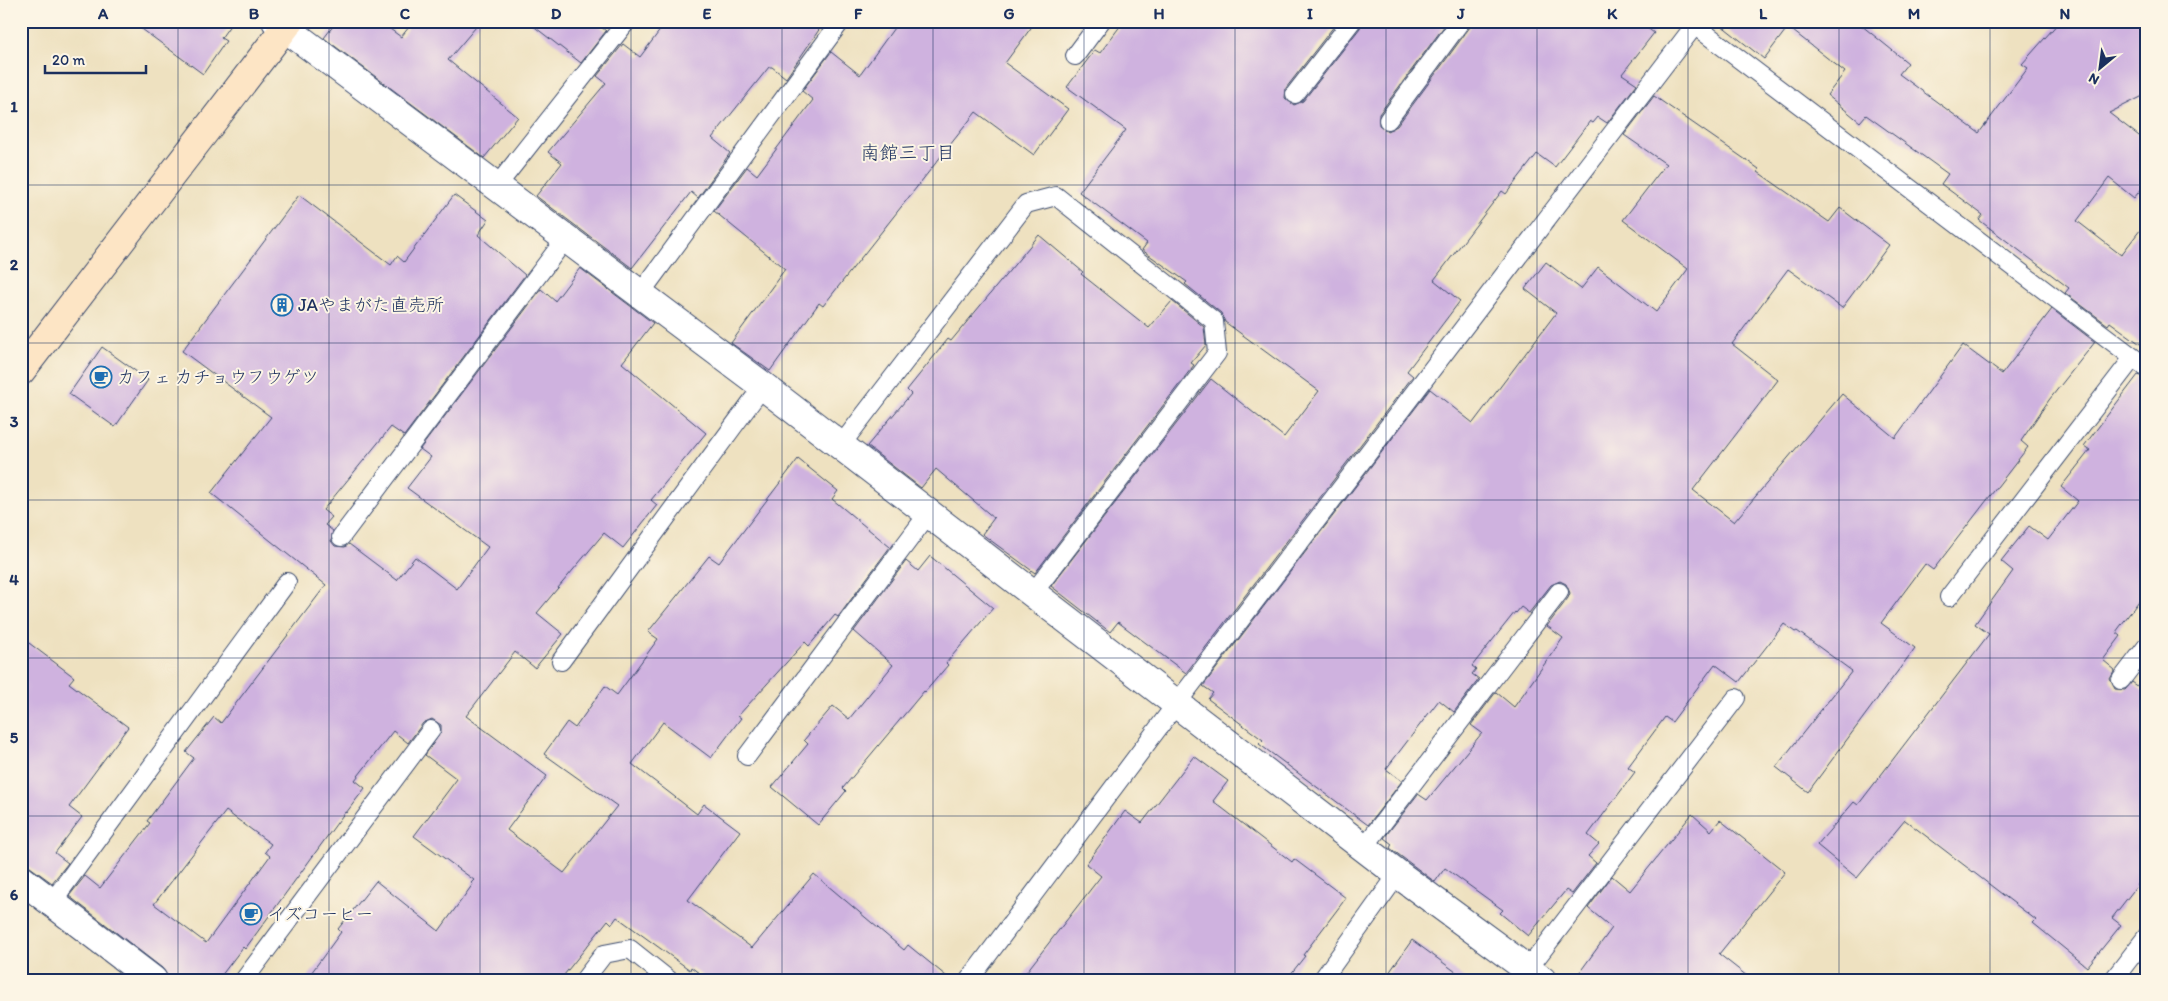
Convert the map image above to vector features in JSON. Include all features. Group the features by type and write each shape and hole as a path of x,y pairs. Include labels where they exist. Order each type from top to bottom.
{"street":[{"path":"22,369 284,23 496,187 764,386 928,514 1365,846 1398,874 1535,974"},
{"path":"21,879 153,980"}],"lane":[{"path":"496,187 626,21"},
{"path":"640,294 841,21"},
{"path":"1074,56 1101,21"},
{"path":"1295,94 1352,21"},
{"path":"1388,120 1461,21"},
{"path":"969,980 1694,23 2140,363 1949,596"},
{"path":"841,445 1026,204 1056,196 1214,322 1217,353 1033,593"},
{"path":"341,537 566,238"},
{"path":"561,661 764,386"},
{"path":"747,756 928,514"},
{"path":"52,902 287,582"},
{"path":"1365,846 1559,592"},
{"path":"2121,680 2147,646"},
{"path":"1535,974 1736,698"},
{"path":"244,980 431,730"},
{"path":"1322,980 1398,874"},
{"path":"2113,980 2147,936"},
{"path":"584,980 604,954 630,949 669,980"}],"building":[{"path":"131,21 233,21 221,38 226,41 203,74"},
{"path":"337,21 379,21 401,37 414,21 481,21 448,60 518,117 484,158 324,38"},
{"path":"527,21 594,21 606,31 581,63"},
{"path":"667,21 825,21 786,78 772,67 769,67 712,138 730,153 698,198 691,192 632,268 536,196 562,163 548,152 606,83 597,76 623,44 640,57"},
{"path":"899,21 1036,21 1005,63 1068,109 1034,155 976,112 823,306 819,303 770,371 731,343 785,269 714,211 747,167 757,175 813,100 802,91 831,52 860,75"},
{"path":"1124,21 1338,21 1286,88 1285,98 1294,105 1303,101 1360,28 1362,21 1448,21 1379,114 1379,125 1387,131 1397,126 1470,27 1471,21 1638,21 1654,33 1622,74 1637,84 1607,123 1598,117 1593,123 1590,121 1555,167 1537,154 1506,194 1502,191 1434,280 1460,301 1407,371 1413,376 1186,673 1118,622 1110,632 1051,586 1211,379 1284,437 1319,391 1225,322 1221,313 1185,284 1187,282 1142,250 1147,243 1079,192 1126,130 1067,87 1095,50 1100,53"},
{"path":"1716,21 1856,21 1908,63 1899,74 1979,133 2028,68 2022,64 2060,21 2147,21 2147,94 2109,113 2147,142 2147,182 2134,198 2109,178 2077,221 2121,255 2147,221 2147,349 2110,322 2108,325 2065,293 2069,288 1979,220 1983,215 1941,184 1948,174 1866,115 1860,122 1827,95 1845,72 1788,27 1764,59"},
{"path":"1654,96 1759,169 1758,172 1829,222 1840,208 1889,245 1842,308 1788,269 1732,344 1778,380 1693,490 1734,522 1842,394 1895,438 1963,345 2002,374 2052,309 2095,342 2049,400 2021,441 2028,447 1933,570 1925,564 1881,623 1915,648 1808,792 1776,767 1852,671 1797,631 1795,632 1784,624 1739,682 1715,664 1672,722 1665,717 1628,767 1635,772 1588,835 1599,844 1588,856 1596,863 1572,894 1566,890 1528,936 1500,913 1503,910 1445,868 1435,882 1390,848 1392,844 1384,838 1418,794 1427,800 1482,733 1471,725 1496,692 1514,707 1563,638 1547,626 1568,598 1570,593 1566,584 1560,581 1551,585 1529,613 1521,607 1515,612 1472,666 1476,669 1472,674 1479,679 1454,712 1439,700 1386,769 1402,781 1368,825 1259,744 1263,740 1208,699 1213,693 1203,686 1430,389 1473,423 1556,313 1525,289 1546,262 1581,289 1598,267 1656,312 1688,269 1623,220 1666,164 1624,135"},
{"path":"299,195 391,265 397,256 404,262 454,195 488,220 478,235 525,275 404,436 391,427 323,510 332,517 325,525 333,531 331,541 335,546 345,547 349,544 397,580 415,557 457,589 488,547 407,488 431,457 420,449 541,289 555,301 580,268 653,323 622,363 706,433 651,500 657,505 623,548 604,533 537,613 563,634 535,668 515,652 466,716 547,776 507,830 564,873 617,806 544,754 567,722 575,728 605,686 617,695 658,639 648,632 709,556 719,563 798,459 838,491 832,499 890,547 838,617 835,615 809,646 805,642 738,716 741,718 711,758 663,722 632,764 697,814 704,804 740,831 688,900 752,948 814,874 904,950 908,945 951,980 708,980 691,967 690,970 617,917 612,924 608,920 560,980 306,980 341,932 338,929 376,881 439,931 473,884 471,883 474,880 414,836 457,779 425,755 441,732 441,725 432,719 423,723 408,743 393,731 355,780 365,788 345,812 245,949 243,947 218,980 170,980 162,968 69,896 85,876 100,888 150,823 147,821 194,758 186,752 214,717 221,723 326,585 211,493 271,417 182,351","holes":["226,811 271,844 265,852 270,856 206,943 154,904"]},
{"path":"1039,235 1083,272 1081,274 1149,328 1172,301 1204,327 1206,345 1191,363 1194,365 1035,573 982,534 994,518 936,469 921,488 867,446 911,394 907,390 948,339 951,341"},
{"path":"102,347 148,380 115,427 69,394"},
{"path":"2138,375 2147,378 2147,590 2116,632 2121,636 2103,660 2115,670 2110,679 2115,689 2125,690 2132,682 2147,693 2147,873 2112,918 2121,925 2087,967 2033,923 2036,920 1905,820 1857,878 1817,845 1854,802 1858,805 1989,634 1975,624 2013,571 2001,561 2029,526 2048,540 2078,501 2061,487 2090,450 2084,446"},
{"path":"930,556 993,608 946,663 948,665 843,788 846,791 818,825 772,787 808,744 804,740 833,706 849,719 893,665 854,631 906,561 918,571"},
{"path":"21,637 74,677 69,683 128,727 69,807 82,817 55,853 68,863 52,883 30,867 21,864"},
{"path":"1194,756 1228,781 1213,801 1292,862 1294,859 1346,898 1303,955 1305,956 1286,980 1020,980 1101,876 1086,864 1125,811 1142,823"},
{"path":"1692,814 1711,831 1720,820 1785,872 1719,954 1752,980 1574,980 1612,928 1588,908 1612,876 1630,891"},
{"path":"1412,940 1467,980 1384,980"}],"place":[{"name":"JAやまがた直売所","path":"282,305"},
{"name":"カフェ カチョウフウゲツ","path":"101,377"},
{"name":"イズコーヒー","path":"251,914"}],"district":[{"name":"南館三丁目","path":"908,152"}]}
